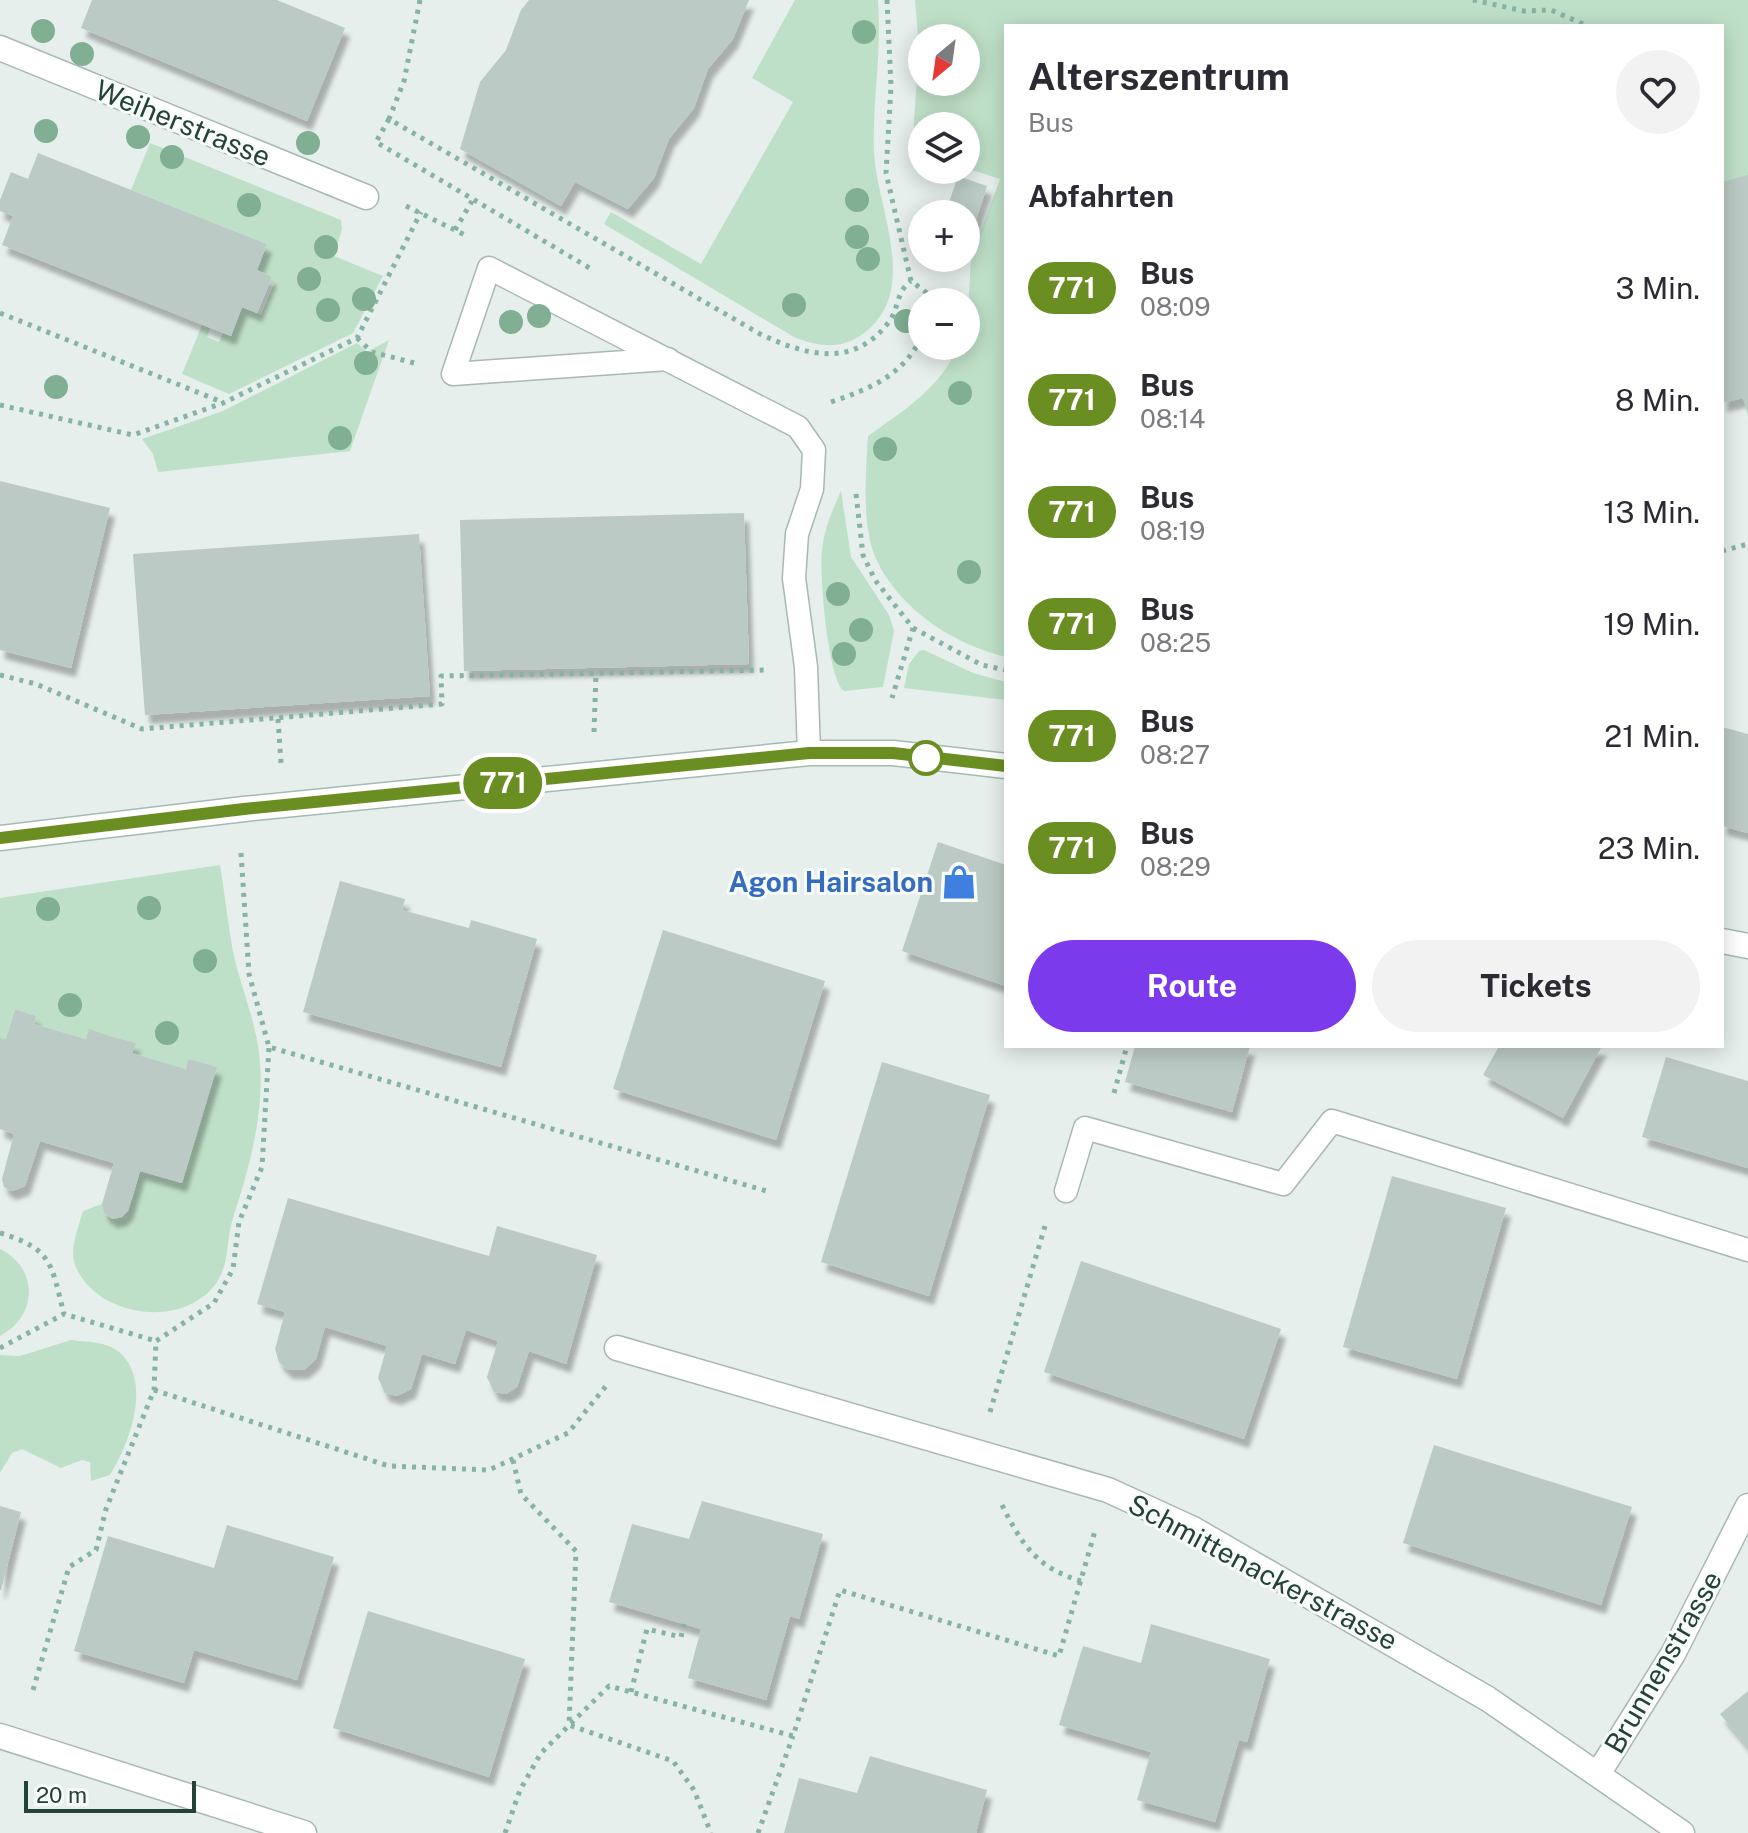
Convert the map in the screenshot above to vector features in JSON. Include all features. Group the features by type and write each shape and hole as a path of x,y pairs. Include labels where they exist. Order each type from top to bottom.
{"street":[{"name":"Weiherstrasse","path":"0,48 366,197"},
{"path":"0,838 244,809 809,753 893,753 1004,766"},
{"path":"1724,941 1748,946"},
{"name":"Schmittenackerstrasse","path":"617,1348 1108,1490 1193,1529 1384,1636 1488,1699 1682,1833"},
{"name":"Brunnenstrasse","path":"1598,1774 1673,1654 1748,1506"},
{"path":"0,1736 304,1833"}],"lane":[{"path":"668,359 453,374 489,268 668,359 798,427 814,450 812,489 797,534 794,578 806,667 809,753"},
{"path":"1066,1191 1085,1128 1283,1184 1332,1121 1748,1250"}],"path":[{"path":"366,197 393,200 455,230 472,201 376,142 404,81 420,0"},
{"path":"887,0 891,86 886,173 911,281 920,288"},
{"path":"1473,0 1524,11 1551,10 1583,24"},
{"path":"389,119 792,349 818,356 840,355 870,342 890,321 904,285 911,281"},
{"path":"0,405 133,435 223,403 357,338 421,212"},
{"path":"0,313 223,403"},
{"path":"357,338 372,352"},
{"path":"826,404 889,379 909,360"},
{"path":"1724,550 1748,544"},
{"path":"913,628 982,665 1004,670"},
{"path":"0,675 36,684 142,729 442,704 441,676 768,670"},
{"path":"594,739 596,673"},
{"path":"278,719 282,764"},
{"path":"0,1348 64,1314 156,1341 214,1303 233,1269 239,1222 262,1167 269,1047 249,974 241,852"},
{"path":"269,1047 770,1192"},
{"path":"1113,1097 1126,1048"},
{"path":"994,1402 1047,1219"},
{"path":"0,1233 29,1242 51,1262 64,1314"},
{"path":"33,1690 69,1567 96,1550 106,1509 154,1390 156,1341"},
{"path":"154,1390 389,1466 489,1470 568,1433 605,1389 617,1348"},
{"path":"513,1460 521,1494 576,1551 569,1725"},
{"path":"758,1833 840,1590 1059,1656 1098,1521"},
{"path":"631,1692 647,1629 681,1637 684,1624"},
{"path":"505,1833 520,1790 541,1753 609,1686 793,1736"},
{"path":"569,1725 673,1761 694,1790 711,1833"}],"green space":[{"path":"795,0 878,0 874,154 892,249 893,273 890,295 881,316 864,333 839,344 821,345 794,337 604,224 611,212 701,264 793,102 752,78"},
{"path":"915,0 1748,0 1748,415 1743,398 1724,403 1724,24 1004,24 1004,656 986,651 930,622 899,594 886,577 871,545 866,515 866,482 868,436 920,397 951,360 980,360 980,288 969,288 970,272 980,272 980,233 1000,179 980,173 980,112 915,112 916,96 980,96 980,24 917,24"},
{"path":"150,143 341,220 342,229 334,256 383,276 353,333 229,394 182,374 202,325 210,328 207,337 219,342 223,333 231,336 242,307 261,315 274,284 270,282 272,277 257,270 267,244 131,190"},
{"path":"389,340 350,451 158,472 153,454 142,439 223,411 357,343 367,352"},
{"path":"841,491 851,557 889,615 894,631 883,687 844,691 833,668 823,602 821,563 827,528"},
{"path":"924,650 973,673 1004,681 1004,700 904,688 909,664 919,651"},
{"path":"220,865 234,956 259,1050 261,1083 257,1122 224,1267 217,1282 203,1297 184,1307 164,1312 142,1311 102,1297 86,1283 75,1265 74,1245 83,1211 102,1204 104,1213 112,1219 125,1212 132,1200 140,1171 182,1183 216,1067 188,1060 186,1069 132,1053 135,1043 89,1030 86,1039 34,1024 36,1016 15,1009 6,1039 0,1038 0,898"},
{"path":"0,1249 13,1257 22,1268 29,1292 22,1317 0,1336"},
{"path":"71,1340 108,1346 119,1352 129,1364 135,1379 135,1412 118,1462 110,1475 91,1481 90,1462 82,1460 61,1468 22,1449 12,1453 0,1473 0,1355 20,1356"}],"building":[{"path":"92,0 277,0 345,28 307,121 81,28"},
{"path":"529,0 749,0 733,39 708,69 694,108 669,139 654,178 628,209 575,182 561,206 460,149 480,82 506,50 521,10"},
{"path":"38,153 267,244 257,270 272,277 257,313 242,307 231,336 2,245 13,216 0,211 0,200 11,172 28,179"},
{"path":"1748,175 1748,411 1743,398 1724,403 1724,181"},
{"path":"955,184 987,186 980,208 980,200 950,200"},
{"path":"0,481 110,508 71,668 0,650"},
{"path":"744,513 749,664 464,671 460,520"},
{"path":"419,534 430,696 145,715 133,554"},
{"path":"1724,728 1748,734 1748,833 1724,827"},
{"path":"938,842 1004,864 1004,985 902,951"},
{"path":"340,881 405,899 402,910 469,928 471,920 537,939 501,1067 303,1012"},
{"path":"663,930 825,981 776,1140 613,1089"},
{"path":"15,1009 36,1016 34,1024 86,1039 89,1029 136,1043 132,1053 186,1069 188,1059 217,1067 182,1183 140,1171 128,1211 122,1217 113,1219 104,1213 102,1204 114,1163 40,1141 25,1186 12,1191 4,1187 2,1179 14,1134 0,1129 0,1038 6,1039"},
{"path":"1134,1048 1249,1048 1232,1112 1125,1082"},
{"path":"1498,1048 1601,1048 1563,1118 1483,1075"},
{"path":"1666,1057 1748,1081 1748,1168 1642,1137"},
{"path":"882,1062 990,1095 929,1296 821,1262"},
{"path":"1392,1176 1506,1208 1457,1379 1343,1347"},
{"path":"288,1198 489,1256 497,1226 597,1255 566,1364 529,1351 517,1387 506,1394 494,1392 487,1377 498,1341 466,1330 455,1364 422,1354 411,1389 397,1396 385,1393 378,1378 387,1346 325,1327 316,1359 304,1370 288,1370 279,1362 275,1349 285,1312 257,1304"},
{"path":"1081,1261 1281,1329 1244,1439 1044,1372"},
{"path":"1434,1445 1632,1507 1601,1605 1403,1543"},
{"path":"702,1501 823,1534 799,1619 790,1616 766,1700 688,1678 701,1629 609,1602 632,1524 689,1539"},
{"path":"0,1506 21,1512 1,1590 0,1590"},
{"path":"227,1525 334,1557 297,1680 194,1650 184,1683 74,1651 108,1536 214,1568"},
{"path":"368,1611 525,1659 489,1777 333,1728"},
{"path":"1151,1624 1270,1659 1247,1742 1239,1740 1215,1822 1137,1800 1151,1752 1059,1725 1083,1646 1141,1663"},
{"path":"1748,1691 1748,1747 1720,1714"},
{"path":"870,1756 987,1790 976,1833 784,1833 799,1778 857,1793"}],"bus line":[{"name":"771","path":"0,838 244,809 809,753 893,753 1004,766"}],"place":[{"name":"Agon Hairsalon","path":"959,882"}]}
